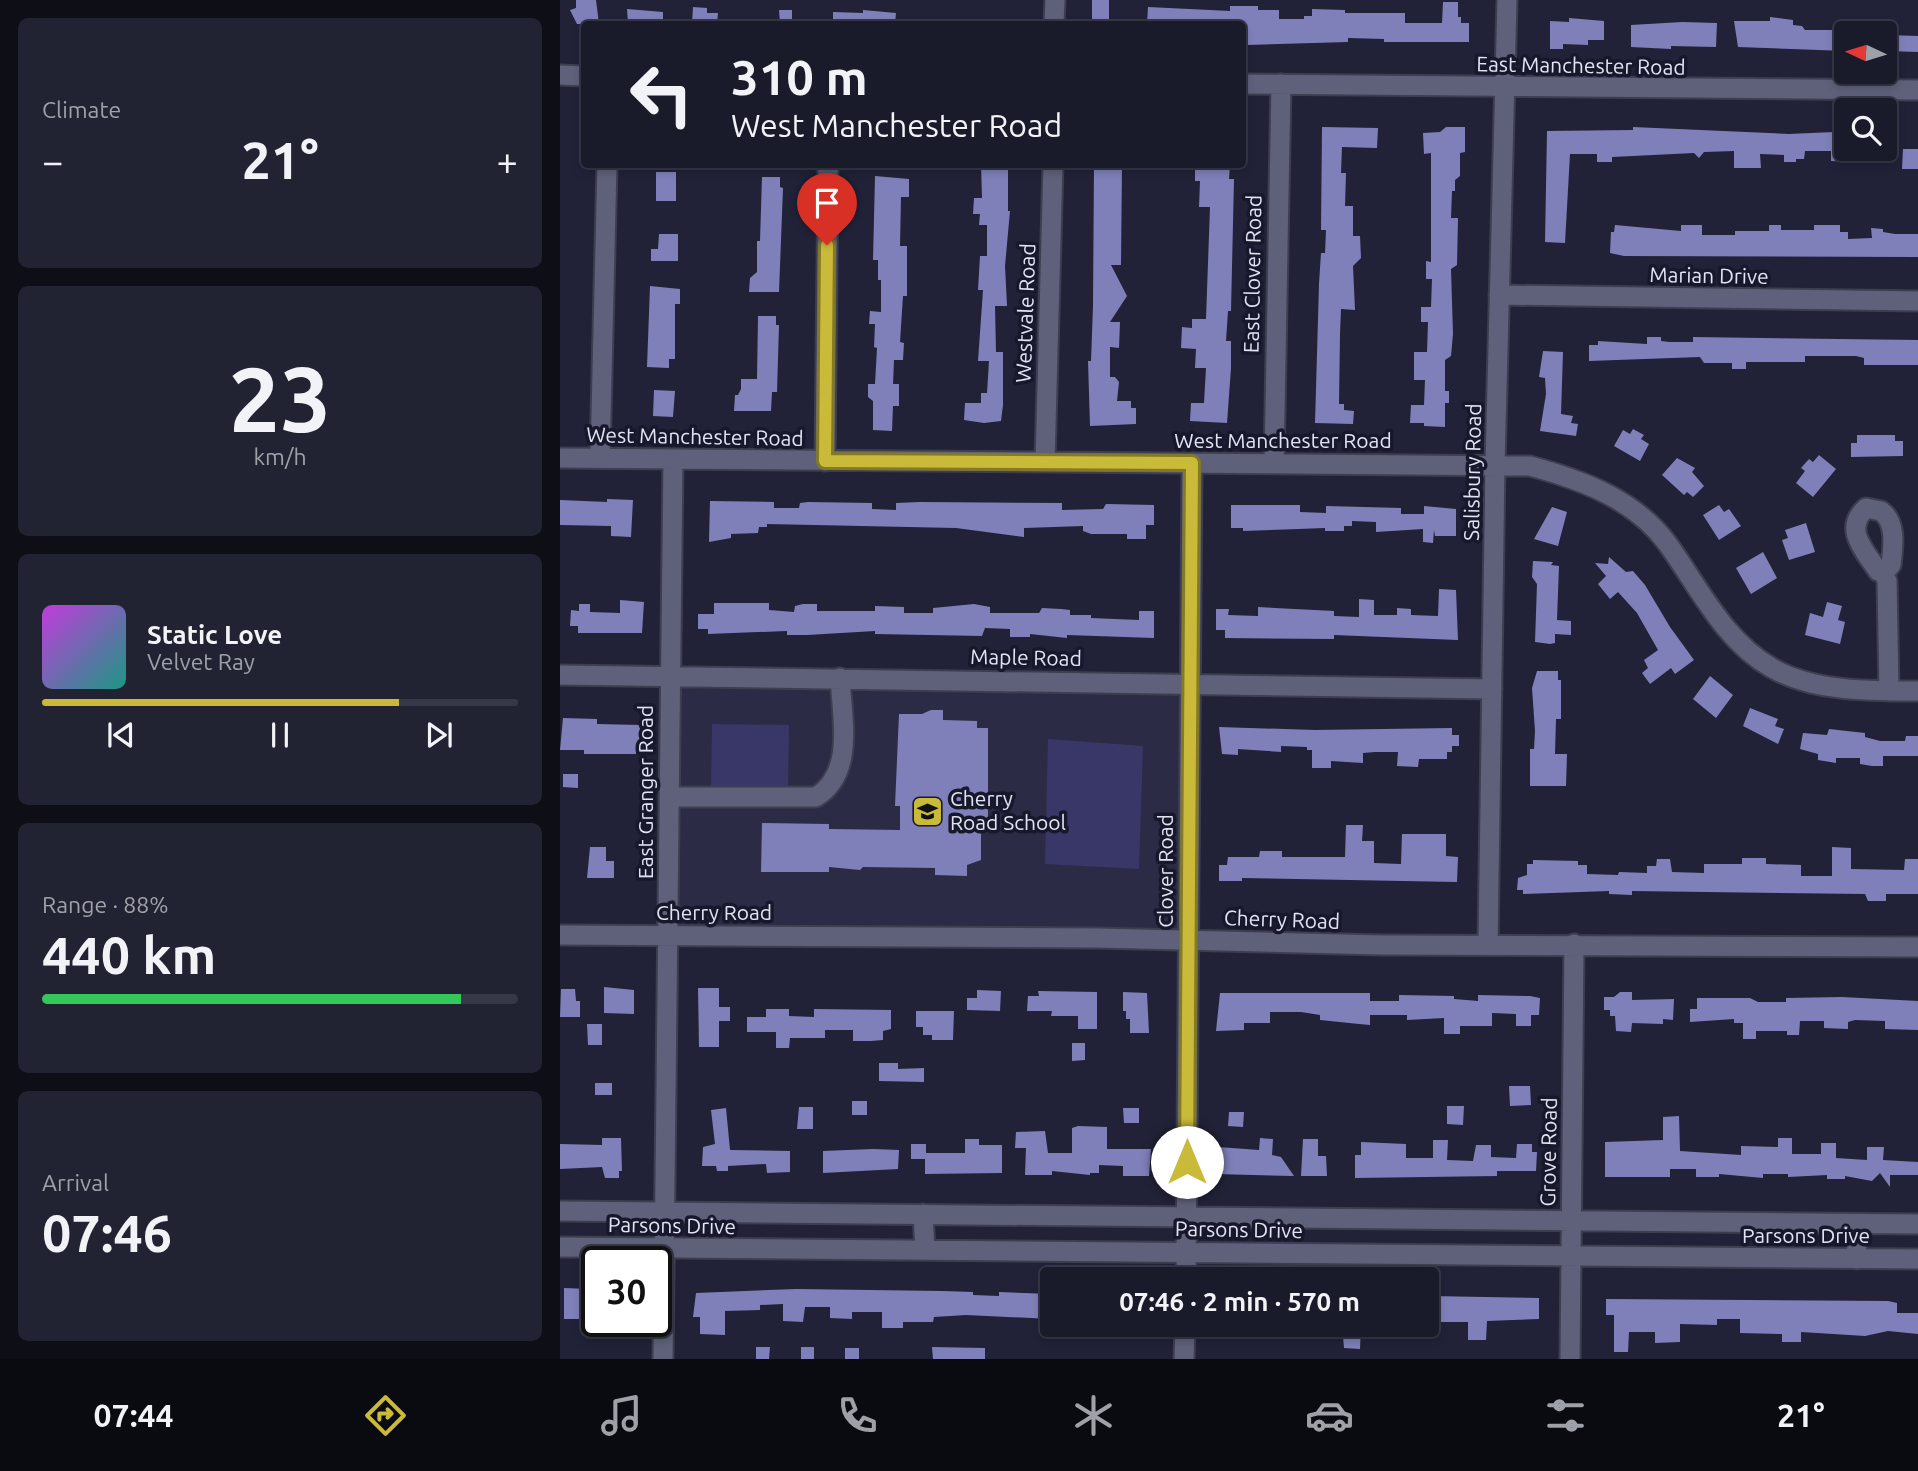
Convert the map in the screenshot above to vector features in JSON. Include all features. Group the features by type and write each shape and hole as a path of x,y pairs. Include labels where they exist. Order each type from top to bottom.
{"street":[{"path":"1054,21 1055,0"},
{"name":"Salisbury Road","path":"1488,945 1495,464 1507,0"},
{"path":"560,75 581,76"},
{"name":"East Manchester Road","path":"1246,84 1918,90"},
{"name":"East Clover Road","path":"1273,464 1281,84"},
{"path":"600,458 607,168"},
{"path":"825,461 828,168"},
{"name":"Westvale Road","path":"1045,462 1053,168"},
{"name":"Marian Drive","path":"1499,295 1918,301"},
{"name":"West Manchester Road","path":"560,458 1530,466 1572,477 1637,512 1665,541 1719,621 1744,649 1772,668 1796,679 1818,683 1889,691 1918,691"},
{"name":"East Granger Road","path":"664,1246 673,460"},
{"name":"Clover Road","path":"1186,1267 1188,682 1192,463"},
{"path":"1884,572 1887,582 1889,691"},
{"name":"Maple Road","path":"560,676 1188,682 1492,689"},
{"path":"669,797 816,797 826,791 839,771 844,749 840,678"},
{"name":"Cherry Road","path":"560,935 1918,947"},
{"name":"Grove Road","path":"1570,1359 1574,944"},
{"name":"Parsons Drive","path":"560,1211 1918,1224"},
{"path":"923,1214 925,1250"},
{"path":"1856,1224 1857,1259"},
{"name":"Parsons Drive","path":"560,1247 581,1248"},
{"name":"Parsons Drive","path":"672,1250 1918,1259"},
{"name":"East Granger Road","path":"663,1337 663,1359"},
{"path":"1184,1359 1185,1337"}],"shaded area":[{"name":"Cherry Road School","path":"676,688 1179,692 1177,934 674,930"},
{"path":"712,724 789,725 788,789 711,788"},
{"path":"1048,739 1143,746 1139,869 1045,864"}],"building":[{"path":"576,0 596,0 599,21 581,21 581,24 577,24 570,10 576,8"},
{"path":"1092,0 1109,0 1109,21 1092,21"},
{"path":"1443,2 1458,2 1458,17 1461,17 1461,23 1469,23 1469,42 1384,42 1384,39 1348,38 1348,42 1246,45 1246,21 1147,21 1148,7 1230,11 1230,6 1258,6 1258,10 1279,10 1279,19 1304,19 1304,16 1312,16 1312,9 1345,10 1345,13 1405,13 1405,23 1442,23"},
{"path":"693,7 707,8 707,13 718,13 717,21 692,21"},
{"path":"627,9 663,12 663,21 628,21"},
{"path":"779,10 792,10 792,21 780,21"},
{"path":"863,10 896,13 895,21 833,21 833,12 863,13"},
{"path":"1770,17 1793,20 1793,25 1802,26 1805,30 1834,30 1834,51 1738,47 1734,21 1770,21"},
{"path":"1569,18 1604,21 1604,40 1588,40 1588,45 1563,44 1563,49 1550,49 1550,21 1569,22"},
{"path":"1717,23 1716,47 1631,47 1631,25"},
{"path":"1897,35 1918,36 1918,52 1897,51"},
{"path":"1322,127 1378,128 1377,148 1342,147 1341,173 1346,173 1345,206 1353,206 1353,236 1360,236 1361,258 1353,266 1355,310 1341,309 1339,404 1344,404 1344,410 1354,411 1353,424 1315,423 1319,284 1326,230 1321,230"},
{"path":"1446,127 1465,127 1465,152 1460,153 1460,176 1455,180 1455,191 1452,191 1451,218 1458,218 1457,265 1451,269 1453,334 1451,356 1445,360 1445,391 1449,391 1449,403 1445,403 1445,427 1410,423 1411,405 1424,405 1425,380 1414,380 1414,352 1427,352 1428,322 1421,322 1421,307 1431,307 1432,279 1426,279 1426,261 1431,262 1431,153 1424,154 1423,133 1440,132"},
{"path":"1633,127 1789,134 1834,132 1834,161 1852,162 1831,161 1831,151 1805,151 1804,159 1796,159 1796,162 1784,162 1784,155 1760,154 1761,168 1734,168 1734,151 1704,152 1699,158 1694,153 1612,157 1612,162 1597,162 1597,154 1570,154 1565,243 1545,242 1547,131 1633,130"},
{"path":"1903,149 1918,149 1918,169 1902,169"},
{"path":"981,168 1008,168 1010,211 1005,266 1007,306 995,306 996,352 1003,352 1003,405 1001,421 984,423 964,420 965,403 981,403 981,393 987,393 989,361 978,361 983,290 978,290 980,256 987,256 987,225 979,225 980,214 973,214 974,198 982,198"},
{"path":"1094,168 1122,168 1121,265 1111,265 1127,296 1110,322 1120,322 1119,348 1110,347 1110,377 1115,377 1119,382 1117,401 1131,401 1131,408 1136,408 1136,424 1090,426 1088,361 1091,361"},
{"path":"1195,168 1230,168 1229,179 1234,179 1231,311 1228,311 1226,341 1231,341 1227,423 1190,421 1191,403 1204,403 1206,368 1195,368 1196,349 1181,348 1182,327 1192,328 1192,319 1206,319 1210,207 1199,207 1200,181 1195,181"},
{"path":"656,172 676,172 676,201 656,201"},
{"path":"875,176 909,179 909,197 901,197 900,246 907,246 907,296 903,296 900,342 904,343 903,360 894,360 893,384 899,384 899,406 893,406 892,431 873,430 873,401 868,397 868,384 875,384 877,348 874,347 875,324 869,324 870,311 881,312 878,260 873,260"},
{"path":"762,177 780,177 780,187 783,188 779,292 749,292 750,278 757,272"},
{"path":"1615,225 1681,231 1681,225 1702,225 1702,235 1735,235 1735,231 1769,231 1769,225 1781,225 1781,230 1814,230 1814,225 1840,225 1840,232 1848,232 1848,239 1872,238 1871,228 1883,229 1883,232 1895,234 1918,234 1918,257 1624,256 1610,253 1611,232 1614,232"},
{"path":"659,234 678,234 678,261 651,261 651,249 658,249"},
{"path":"650,286 680,289 680,304 675,304 675,359 669,359 669,368 647,367"},
{"path":"758,316 776,316 776,325 779,325 777,392 772,392 771,411 734,411 735,395 738,395 741,389 741,379 757,379"},
{"path":"1647,337 1661,337 1661,341 1669,342 1693,342 1693,337 1918,340 1918,365 1864,365 1864,358 1856,356 1805,356 1805,362 1746,362 1746,369 1732,369 1732,363 1704,363 1700,357 1589,361 1589,345 1598,345 1598,341 1647,344"},
{"path":"1543,351 1563,352 1561,414 1573,416 1571,423 1578,424 1576,436 1540,431 1546,394 1545,378 1539,377"},
{"path":"654,390 675,391 673,417 653,416"},
{"path":"1633,429 1644,435 1641,439 1649,444 1640,461 1614,446 1623,430 1630,434"},
{"path":"1857,435 1895,435 1895,441 1903,441 1903,456 1851,457 1851,443 1857,443"},
{"path":"1819,455 1836,469 1813,497 1796,483 1805,471 1801,468 1809,459 1813,462"},
{"path":"1677,458 1695,468 1692,472 1704,486 1693,497 1687,492 1684,495 1662,475"},
{"path":"607,499 633,500 631,537 611,536 611,526 560,525 560,500 607,502"},
{"path":"710,501 774,502 774,508 799,508 800,503 808,502 872,503 872,509 896,510 896,503 920,502 1062,503 1062,510 1103,509 1106,504 1154,505 1154,525 1146,525 1146,539 1127,539 1127,534 1091,534 1083,531 1083,526 1024,528 1024,537 956,528 767,524 767,527 759,527 758,533 731,534 731,538 709,542"},
{"path":"1231,505 1300,505 1300,512 1326,513 1326,506 1401,508 1401,514 1424,514 1424,506 1456,509 1456,536 1435,536 1434,530 1433,543 1423,542 1423,529 1376,532 1376,522 1352,521 1352,526 1344,526 1344,531 1325,531 1325,528 1243,531 1243,528 1231,528"},
{"path":"1719,505 1724,512 1729,509 1741,526 1719,540 1703,515"},
{"path":"1552,507 1567,512 1558,546 1534,539"},
{"path":"1806,523 1815,552 1789,560 1782,540 1788,538 1785,530"},
{"path":"1763,552 1777,578 1751,594 1736,568"},
{"path":"1609,557 1626,572 1633,571 1645,585 1694,660 1675,674 1671,668 1650,684 1642,673 1648,668 1644,660 1658,650 1637,613 1618,592 1610,599 1598,584 1606,576 1595,563 1608,564"},
{"path":"1533,561 1553,562 1551,565 1559,566 1557,620 1571,621 1571,635 1555,634 1555,643 1535,642 1537,584 1532,577"},
{"path":"1439,589 1456,590 1458,640 1334,635 1334,639 1225,638 1225,630 1216,630 1216,609 1229,609 1228,615 1258,616 1258,607 1334,611 1334,616 1359,617 1359,599 1374,600 1374,615 1397,615 1397,608 1411,609 1411,615 1438,616"},
{"path":"620,600 644,602 642,633 578,633 578,626 570,626 571,610 579,611 579,604 590,604 590,612 620,613"},
{"path":"1827,602 1842,606 1838,620 1845,622 1840,644 1805,635 1810,613 1823,617"},
{"path":"714,603 769,603 769,610 794,612 795,606 803,604 817,604 817,611 875,611 875,606 904,607 904,613 933,613 933,608 974,604 990,607 990,613 1039,613 1042,608 1070,610 1070,615 1091,615 1091,618 1139,620 1139,611 1154,611 1154,638 1067,635 1067,638 1030,634 1030,637 1010,637 1010,629 985,628 982,636 875,634 875,631 807,635 787,635 787,631 708,634 708,629 698,629 698,614 714,614"},
{"path":"1537,671 1558,671 1558,680 1561,680 1561,719 1556,719 1555,754 1567,754 1566,786 1530,786 1530,749 1534,749 1535,731 1532,688"},
{"path":"1710,676 1733,695 1716,718 1693,699"},
{"path":"1750,708 1778,719 1775,726 1784,729 1778,744 1743,726"},
{"path":"931,710 943,710 943,720 977,721 977,728 988,728 988,824 981,824 981,860 967,865 967,876 935,875 935,868 863,867 860,870 829,867 829,872 761,872 762,823 829,824 829,829 900,830 900,806 895,806 899,714 922,714"},
{"path":"563,718 597,719 597,724 640,725 636,754 584,754 584,750 560,750"},
{"path":"1219,727 1315,730 1452,728 1452,735 1459,735 1459,746 1452,746 1452,752 1447,752 1447,759 1419,759 1418,767 1397,766 1398,752 1375,752 1363,753 1363,763 1331,761 1331,768 1312,768 1312,750 1307,750 1307,747 1281,746 1281,752 1238,749 1238,755 1222,754"},
{"path":"1829,729 1865,733 1865,737 1880,741 1905,741 1906,736 1918,736 1918,756 1883,756 1883,766 1872,766 1860,764 1860,758 1836,758 1836,763 1818,760 1818,754 1800,749 1803,733 1827,735"},
{"path":"563,774 578,774 578,788 563,787"},
{"path":"1346,825 1363,825 1362,841 1374,841 1374,863 1401,864 1402,834 1446,834 1446,856 1458,857 1457,882 1242,878 1242,881 1219,881 1219,865 1227,865 1228,857 1259,857 1260,851 1282,851 1282,857 1345,857"},
{"path":"590,847 606,847 606,861 614,861 614,878 587,878"},
{"path":"1832,847 1851,848 1851,869 1904,870 1905,859 1918,859 1918,894 1886,894 1886,901 1868,901 1865,894 1632,891 1632,895 1609,894 1609,891 1523,894 1523,890 1517,890 1518,878 1527,875 1527,864 1533,864 1533,860 1578,861 1578,865 1587,865 1587,874 1618,875 1619,872 1647,873 1647,866 1656,866 1657,859 1670,859 1672,872 1704,873 1704,864 1742,864 1742,858 1766,858 1766,864 1801,865 1801,876 1832,876"},
{"path":"604,987 634,990 634,1014 604,1013"},
{"path":"698,988 719,988 719,1007 730,1007 730,1021 719,1021 719,1047 699,1047"},
{"path":"561,989 575,989 576,1001 580,1001 580,1017 560,1017"},
{"path":"977,990 1001,991 1000,1011 967,1010 967,998 977,998"},
{"path":"1038,991 1097,992 1097,1029 1078,1029 1078,1016 1051,1016 1052,1011 1027,1011 1028,996 1039,996"},
{"path":"1123,992 1147,993 1149,1033 1130,1033 1130,1019 1126,1019 1126,1011 1123,1011"},
{"path":"1620,992 1632,992 1632,1000 1674,999 1673,1020 1663,1019 1663,1024 1632,1023 1631,1032 1616,1031 1615,1016 1610,1016 1610,1010 1604,1010 1604,997 1614,997"},
{"path":"1220,993 1370,993 1370,1001 1399,1001 1399,995 1454,996 1454,999 1478,1001 1478,995 1540,998 1539,1015 1531,1015 1531,1026 1516,1026 1516,1014 1492,1013 1492,1026 1460,1026 1460,1034 1444,1034 1444,1018 1407,1020 1407,1015 1370,1015 1370,1025 1320,1020 1320,1015 1301,1012 1270,1012 1270,1023 1244,1023 1244,1030 1216,1031"},
{"path":"1842,997 1918,1001 1918,1030 1885,1029 1885,1021 1855,1020 1848,1022 1848,1029 1824,1028 1824,1021 1800,1021 1799,1035 1787,1035 1787,1031 1756,1031 1756,1039 1743,1039 1743,1023 1734,1023 1734,1019 1690,1022 1690,1009 1697,1009 1697,998 1750,998 1758,1002 1786,1002 1786,998"},
{"path":"766,1009 789,1009 789,1016 814,1017 814,1009 891,1010 891,1029 883,1031 883,1040 871,1041 853,1041 853,1030 825,1030 825,1038 790,1038 789,1048 776,1048 776,1032 747,1032 747,1017 766,1017"},
{"path":"916,1011 954,1011 953,1040 932,1040 932,1035 923,1035 923,1027 916,1027"},
{"path":"587,1024 602,1024 602,1045 588,1045"},
{"path":"1072,1043 1085,1043 1085,1060 1072,1061"},
{"path":"879,1063 898,1063 898,1069 924,1068 924,1082 879,1081"},
{"path":"595,1083 612,1083 612,1095 595,1095"},
{"path":"1509,1086 1530,1086 1531,1105 1510,1106"},
{"path":"852,1101 867,1101 867,1115 852,1115"},
{"path":"1447,1106 1464,1106 1463,1125 1447,1124"},
{"path":"799,1107 813,1107 813,1129 797,1129"},
{"path":"726,1108 730,1150 790,1151 790,1172 767,1173 766,1164 728,1166 728,1171 717,1171 716,1166 702,1166 703,1147 715,1144 711,1110"},
{"path":"1123,1108 1139,1108 1139,1123 1124,1123"},
{"path":"1229,1112 1244,1112 1243,1127 1228,1126"},
{"path":"1679,1116 1680,1151 1741,1155 1741,1146 1778,1147 1778,1138 1792,1138 1792,1154 1821,1154 1821,1143 1836,1143 1836,1158 1867,1160 1867,1147 1884,1147 1883,1160 1918,1162 1918,1175 1890,1175 1890,1187 1880,1173 1872,1181 1845,1176 1845,1179 1827,1179 1827,1175 1788,1177 1788,1174 1763,1174 1763,1178 1719,1174 1719,1177 1696,1177 1696,1169 1670,1169 1670,1177 1605,1177 1605,1142 1663,1140 1663,1117"},
{"path":"1107,1127 1107,1149 1151,1149 1149,1176 1123,1176 1123,1166 1099,1165 1099,1173 1090,1175 1052,1171 1052,1175 1025,1175 1026,1148 1015,1148 1016,1132 1045,1131 1048,1153 1072,1153 1072,1128"},
{"path":"602,1138 621,1138 622,1171 619,1171 619,1178 605,1178 602,1167 560,1169 560,1144 602,1145"},
{"path":"1260,1138 1273,1139 1272,1155 1281,1157 1294,1176 1216,1174 1218,1147 1259,1150"},
{"path":"965,1139 979,1139 979,1145 1002,1145 1002,1173 925,1174 925,1159 911,1159 911,1144 926,1144 926,1153 965,1153"},
{"path":"1303,1139 1318,1139 1318,1156 1326,1156 1327,1176 1301,1176"},
{"path":"1433,1140 1448,1140 1447,1160 1473,1161 1476,1145 1491,1145 1491,1157 1516,1158 1517,1144 1532,1144 1532,1152 1537,1152 1536,1171 1497,1171 1497,1176 1355,1178 1355,1155 1361,1155 1361,1142 1406,1144 1406,1158 1433,1158"},
{"path":"899,1150 898,1169 823,1173 823,1151"},
{"path":"564,1288 581,1289 579,1319 564,1319"},
{"path":"796,1289 973,1292 973,1295 999,1296 999,1292 1040,1294 1040,1318 966,1315 934,1317 933,1322 903,1322 903,1328 882,1328 882,1312 852,1312 852,1319 830,1318 830,1307 805,1307 803,1322 783,1321 783,1304 760,1305 760,1310 725,1311 725,1335 700,1334 700,1317 693,1317 696,1293"},
{"path":"1439,1296 1539,1298 1539,1319 1487,1321 1486,1340 1468,1340 1468,1322 1439,1322"},
{"path":"1606,1299 1888,1301 1897,1303 1897,1313 1918,1313 1918,1334 1888,1331 1865,1336 1801,1332 1801,1342 1782,1342 1782,1334 1740,1333 1740,1319 1717,1319 1717,1325 1680,1324 1680,1342 1655,1343 1655,1332 1629,1332 1628,1352 1614,1352 1614,1315 1606,1315"},
{"path":"1343,1337 1360,1337 1360,1349 1344,1348"},
{"path":"756,1347 770,1347 769,1359 756,1359"},
{"path":"801,1347 814,1347 814,1359 801,1359"},
{"path":"932,1347 985,1348 985,1359 933,1359"},
{"path":"845,1348 859,1348 859,1359 845,1359"}],"place":[{"name":"Cherry Road School","path":"927,811"}],"route":[{"path":"827,245 825,461 1192,463 1188,682 1187,1162"}]}
